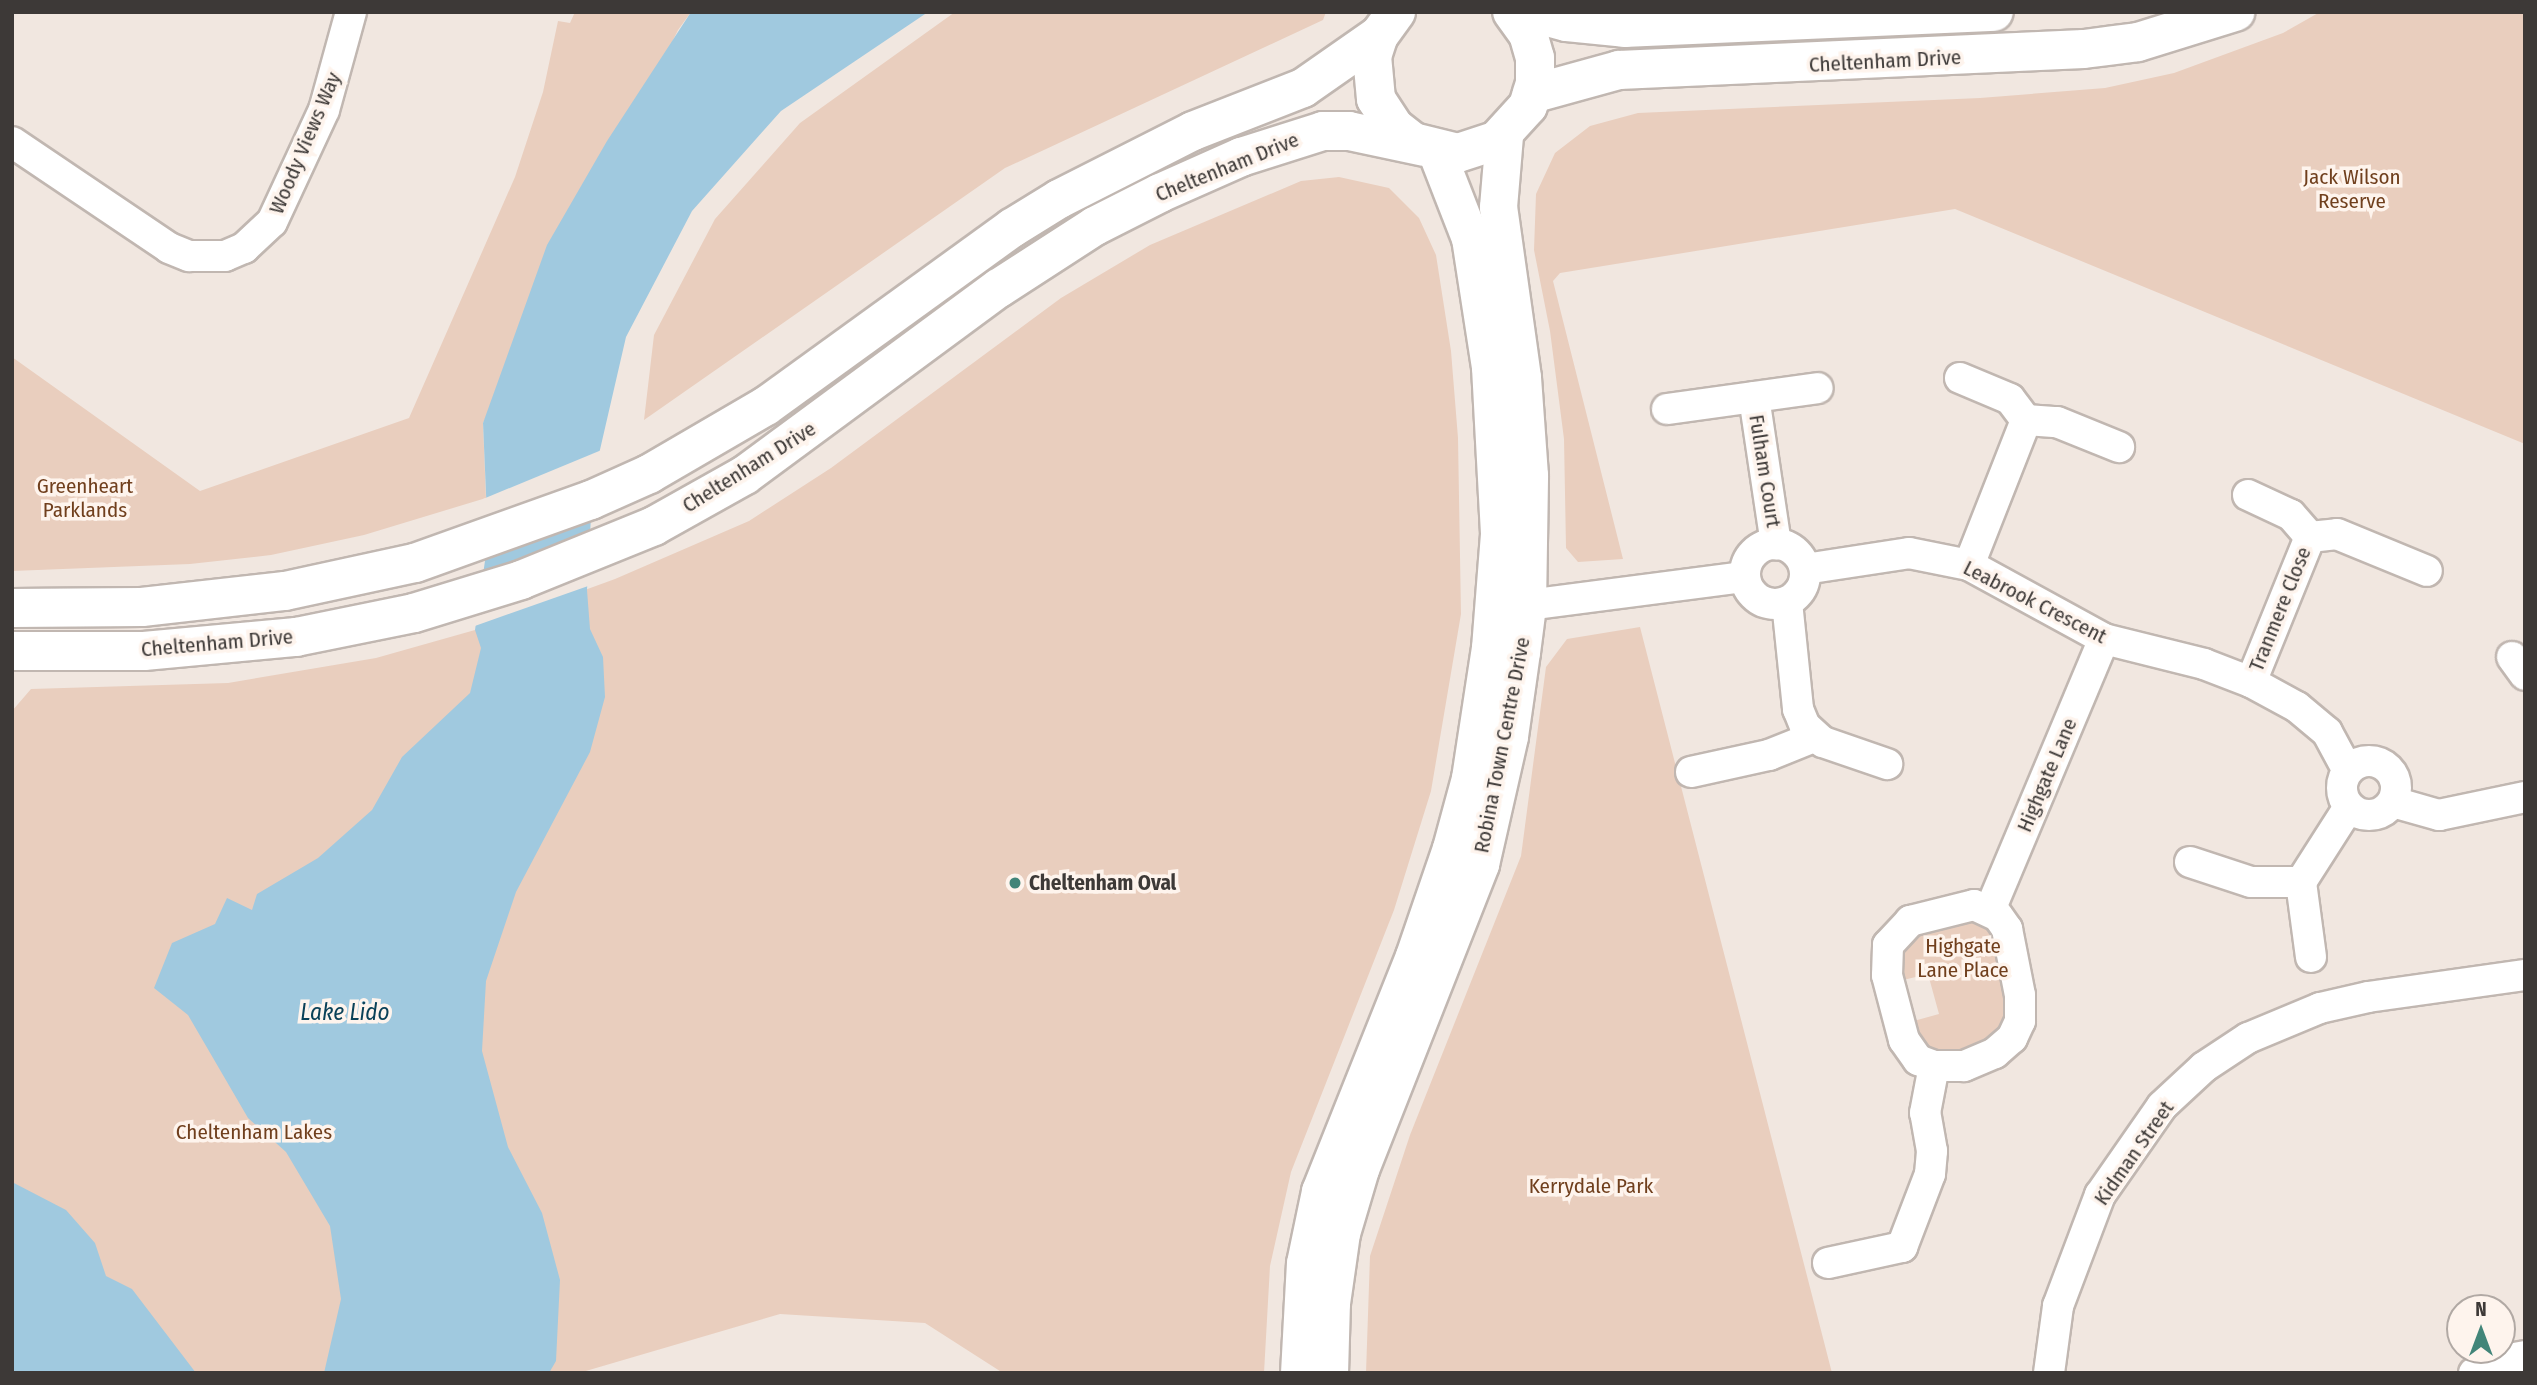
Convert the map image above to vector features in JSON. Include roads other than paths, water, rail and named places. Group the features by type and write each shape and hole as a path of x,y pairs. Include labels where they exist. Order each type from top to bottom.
{"main road":[{"path":"1504,135 1522,117 1532,94 1535,58 1528,34 1511,12"},
{"name":"Cheltenham Drive","path":"1529,12 1567,22 1625,28 1994,12"},
{"name":"Cheltenham Drive","path":"1532,94 1592,74 1619,70 2084,50 2138,42 2235,12"},
{"path":"1387,24 1371,66 1376,99 1394,127 1430,149"},
{"name":"Cheltenham Drive","path":"12,608 142,607 215,601 339,581 415,563 539,521 649,474 766,406 1002,234 1059,199 1193,131 1303,88 1387,24"},
{"name":"Cheltenham Drive","path":"12,651 144,651 222,646 414,613 521,580 654,526 745,475 812,430 1048,255 1160,193 1241,157 1323,131 1349,131 1430,149 1468,151 1504,135"}],"street":[{"name":"Woody Views Way","path":"12,142 169,248 189,256 225,256 244,248 272,222 324,110 351,12"},
{"name":"Robina Town Centre Drive","path":"1329,1373 1331,1304 1341,1233 1360,1169 1480,864 1509,736 1511,608 1527,438 1498,206 1504,135"},
{"name":"Robina Town Centre Drive","path":"1299,1373 1305,1264 1320,1191 1414,956 1451,848 1511,608 1490,368 1470,238 1430,149"},
{"path":"1960,378 2011,399 2026,420"},
{"name":"Fulham Court","path":"1667,409 1818,388"},
{"name":"Fulham Court","path":"1754,397 1776,544"},
{"path":"2026,420 2057,422 2119,447"},
{"path":"1969,565 2026,420"},
{"name":"Tranmere Close","path":"2248,495 2291,515 2310,537"},
{"name":"Tranmere Close","path":"2310,537 2337,534 2427,571"},
{"name":"Tranmere Close","path":"2251,682 2310,537"},
{"path":"1776,544 1792,549 1805,569 1803,586 1787,602 1764,602 1750,590 1745,577 1751,557 1776,544"},
{"name":"Leabrook Crescent","path":"1805,569 1909,553 1969,565 2104,639 2204,664 2251,682 2297,707 2327,732 2348,771"},
{"path":"1511,608 1745,577"},
{"path":"1787,602 1798,709 1814,737 1887,764"},
{"name":"Highgate Lane","path":"1990,910 2104,639"},
{"path":"1691,772 1769,755 1814,737"},
{"path":"2367,762 2388,768 2396,786 2393,802 2378,814 2366,815 2349,807 2342,789 2348,771 2367,762"},
{"path":"2393,802 2439,815 2525,797"},
{"path":"2311,957 2301,882 2349,807"},
{"path":"2190,862 2252,882 2301,882"},
{"path":"1974,905 1990,910 2007,929 2020,995 2020,1021 2012,1038 1995,1053 1964,1066 1934,1066 1918,1060 1904,1040 1887,975 1888,945 1900,928 1925,915 1974,905"},
{"name":"Kidman Street","path":"2049,1373 2058,1306 2100,1195 2162,1107 2204,1068 2248,1038 2320,1008 2368,997 2525,975"},
{"path":"1828,1264 1902,1247 1930,1174 1932,1151 1925,1113 1934,1066"},
{"path":"2474,1373 2492,1362 2525,1356"}],"water":[{"name":"Lake Lido","path":"691,12 928,12 781,111 692,211 626,337 593,480 587,590 590,629 603,657 605,697 590,752 516,892 486,981 482,1051 508,1147 542,1213 560,1280 556,1361 549,1373 324,1373 341,1299 330,1226 286,1152 248,1118 188,1015 154,988 172,943 215,924 227,898 252,910 257,894 318,858 372,810 402,757 470,693 481,648 475,630 488,540 483,423 547,245 607,141"},
{"path":"12,1182 66,1210 95,1243 106,1276 132,1289 196,1373 12,1373"}],"place":[{"name":"Cheltenham Oval","path":"1015,883"}],"park label":[{"name":"Jack Wilson Reserve","path":"2352,189"},
{"name":"Greenheart Parklands","path":"85,498"},
{"name":"Highgate Lane Place","path":"1963,958"},
{"name":"Cheltenham Lakes","path":"254,1132"},
{"name":"Kerrydale Park","path":"1591,1186"}]}
